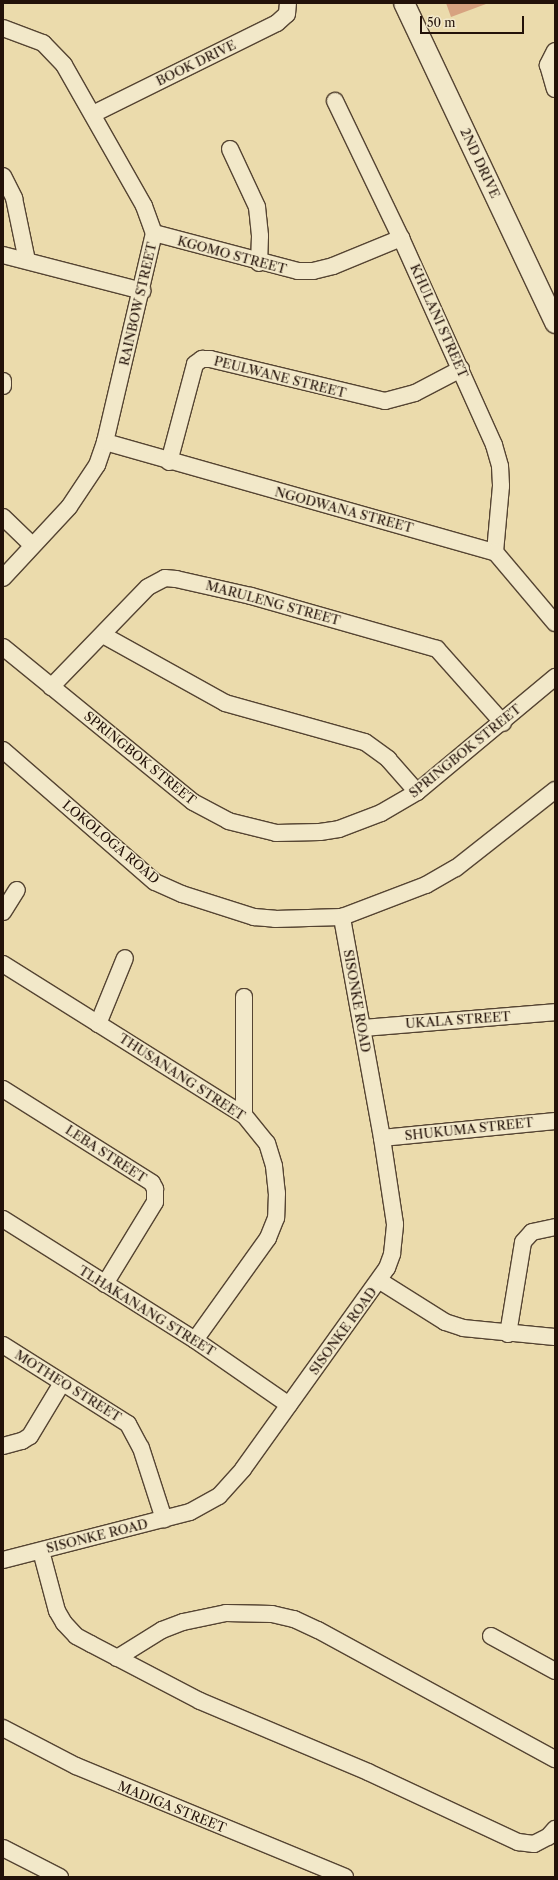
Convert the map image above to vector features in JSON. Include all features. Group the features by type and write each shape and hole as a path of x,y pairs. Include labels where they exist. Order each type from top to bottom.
{"street":[{"name":"BOOK DRIVE","path":"93,114 277,23 287,14 288,3"},
{"name":"2ND DRIVE","path":"404,3 555,323"},
{"name":"RAINBOW STREET","path":"3,28 33,38 54,51 93,114 144,206 154,233 142,291 105,442 85,487 3,578"},
{"path":"555,51 548,65 555,89"},
{"name":"KHULANI STREET","path":"335,101 401,238 494,445 500,466 495,552"},
{"path":"230,150 256,207 260,236 260,263"},
{"path":"3,176 14,198 27,261"},
{"name":"KGOMO STREET","path":"154,233 260,263 298,271 313,271 333,266 401,238"},
{"path":"3,255 142,291"},
{"name":"PEULWANE STREET","path":"169,462 194,364 202,359 210,359 386,401 415,393 461,369"},
{"name":"NGODWANA STREET","path":"105,442 169,462 495,552"},
{"path":"3,517 32,545"},
{"path":"495,552 555,623"},
{"name":"MARULENG STREET","path":"51,686 156,581 165,578 176,578 251,596 437,649 503,723"},
{"path":"103,635 225,703 365,742 388,759 417,792"},
{"name":"SPRINGBOK STREET","path":"3,647 193,802 228,821 251,828 276,833 299,833 340,829 381,814 417,792 503,723 555,677"},
{"name":"LOKOLOGA ROAD","path":"3,750 155,882 182,894 254,917 275,920 342,917 426,884 456,868 555,790"},
{"path":"3,912 17,890"},
{"name":"SISONKE ROAD","path":"3,1560 190,1512 219,1496 243,1469 380,1281 392,1254 395,1224 382,1138 342,917"},
{"path":"98,1024 125,958"},
{"name":"THUSANANG STREET","path":"3,964 244,1115 267,1143 274,1166 276,1218 268,1238 256,1258 195,1340"},
{"path":"244,997 244,1115"},
{"name":"UKALA STREET","path":"362,1028 555,1012"},
{"name":"LEBA STREET","path":"3,1089 152,1183 155,1190 155,1202 105,1284"},
{"name":"SHUKUMA STREET","path":"382,1138 555,1121"},
{"name":"TLHAKANANG STREET","path":"3,1219 195,1340 289,1404"},
{"path":"508,1334 523,1242 532,1232 555,1228"},
{"path":"380,1281 445,1322 463,1328 508,1334 555,1337"},
{"name":"MOTHEO STREET","path":"3,1345 114,1413 128,1424 141,1448 164,1519"},
{"path":"3,1446 22,1441 30,1436 62,1382"},
{"path":"41,1551 51,1594 64,1623 76,1636 200,1701 368,1772 518,1842 534,1844 548,1837 555,1829"},
{"path":"117,1658 162,1630 183,1622 226,1613 272,1614 294,1619 318,1630 555,1759"},
{"path":"491,1636 555,1671"},
{"name":"MADIGA STREET","path":"3,1728 83,1769 345,1877"},
{"path":"3,1848 60,1877"}],"building":[{"path":"446,3 486,3 486,4 451,17"}]}
